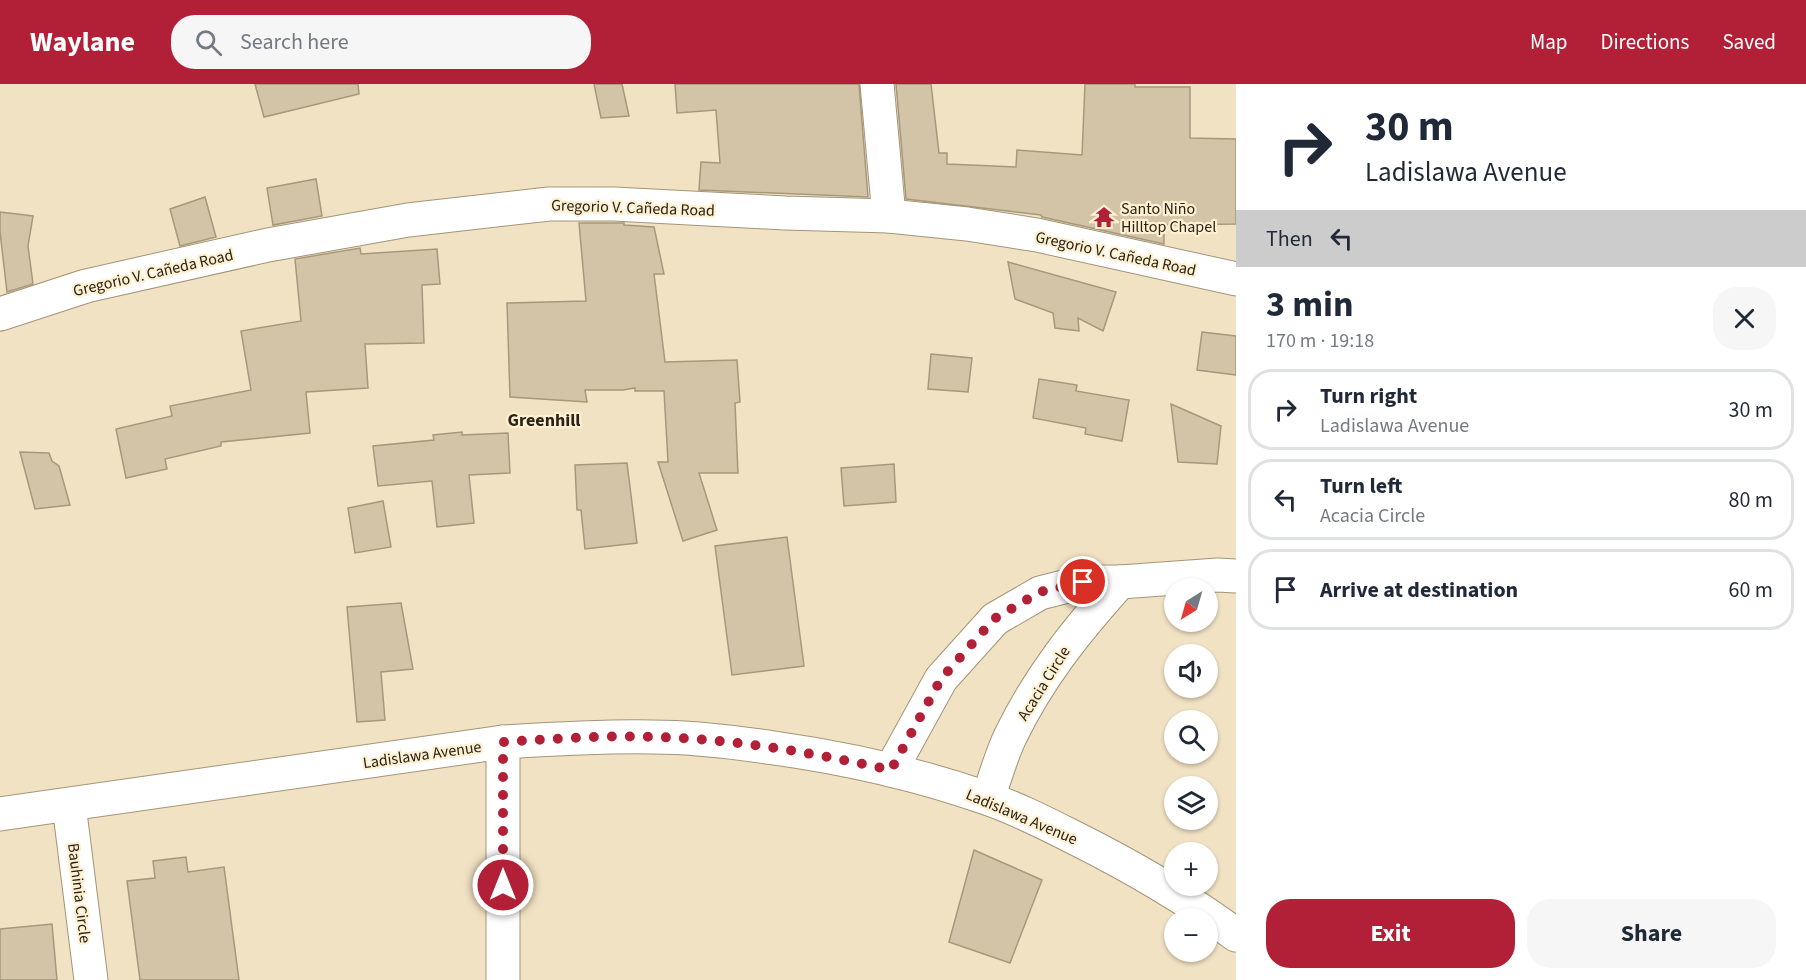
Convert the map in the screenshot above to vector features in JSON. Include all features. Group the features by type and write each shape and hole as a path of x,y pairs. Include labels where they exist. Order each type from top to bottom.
{"street":[{"path":"877,84 889,216"},
{"name":"Gregorio V. Cañeda Road","path":"0,314 86,286 268,245 408,220 549,204 614,204 889,216 968,224 1037,235 1236,279"},
{"path":"891,770 941,679 994,619 1040,592 1083,582 1236,576"},
{"name":"Acacia Circle","path":"988,798 1009,738 1039,683 1079,627 1120,582"},
{"name":"Ladislawa Avenue","path":"0,814 503,742 654,737 731,742 819,754 891,770 988,798 1043,822 1102,852 1168,889 1236,935"},
{"path":"503,742 503,980"},
{"name":"Bauhinia Circle","path":"69,805 91,980"}],"building":[{"path":"255,84 358,84 359,94 264,117"},
{"path":"594,84 622,84 629,116 601,118"},
{"path":"675,84 859,84 868,197 699,190 701,162 720,163 716,110 677,113"},
{"path":"896,84 931,84 939,153 947,153 947,164 1016,167 1017,150 1082,155 1085,84 1190,87 1190,138 1236,139 1236,224 1164,225 1164,244 1041,215 906,199"},
{"path":"316,179 322,216 273,225 267,188"},
{"path":"205,197 216,237 180,246 170,209"},
{"path":"0,212 33,216 28,246 33,284 7,292 0,232"},
{"path":"579,223 624,223 624,225 654,227 664,274 654,274 665,362 737,360 740,402 735,403 738,473 699,473 717,530 683,541 658,462 668,462 664,391 635,391 635,388 585,390 587,402 510,397 507,303 586,301"},
{"path":"360,248 361,254 437,249 440,284 422,285 424,343 365,344 368,388 306,392 310,433 221,442 221,446 165,459 167,469 126,478 116,429 172,416 170,406 251,390 241,331 301,321 295,259"},
{"path":"1008,262 1116,292 1103,331 1078,318 1079,331 1055,328 1053,313 1015,299"},
{"path":"1202,332 1236,336 1236,375 1197,370"},
{"path":"931,354 972,358 968,392 928,389"},
{"path":"1039,379 1077,385 1076,391 1129,400 1122,441 1085,434 1086,428 1033,418"},
{"path":"1171,404 1221,426 1217,464 1178,462"},
{"path":"462,432 462,435 508,433 510,473 469,475 474,523 437,527 432,481 378,486 373,446 434,440 433,435"},
{"path":"20,452 49,453 52,461 59,466 70,505 35,509"},
{"path":"627,463 637,543 585,549 581,510 577,510 575,465"},
{"path":"894,464 896,502 844,506 841,468"},
{"path":"383,501 391,547 355,553 348,508"},
{"path":"787,537 804,666 732,675 715,546"},
{"path":"401,603 413,669 381,672 385,720 357,722 347,607"},
{"path":"974,850 1042,880 1010,963 949,942"},
{"path":"186,857 188,872 224,867 239,980 140,980 127,881 155,878 153,861"},
{"path":"52,924 57,980 0,980 0,929"}],"place":[{"name":"Santo Niño Hilltop Chapel","path":"1104,217"}],"district":[{"name":"Greenhill","path":"544,420"}],"route":[{"path":"503,885 503,742 654,737 731,742 819,754 891,770 941,679 994,619 1040,592 1083,582"}]}
